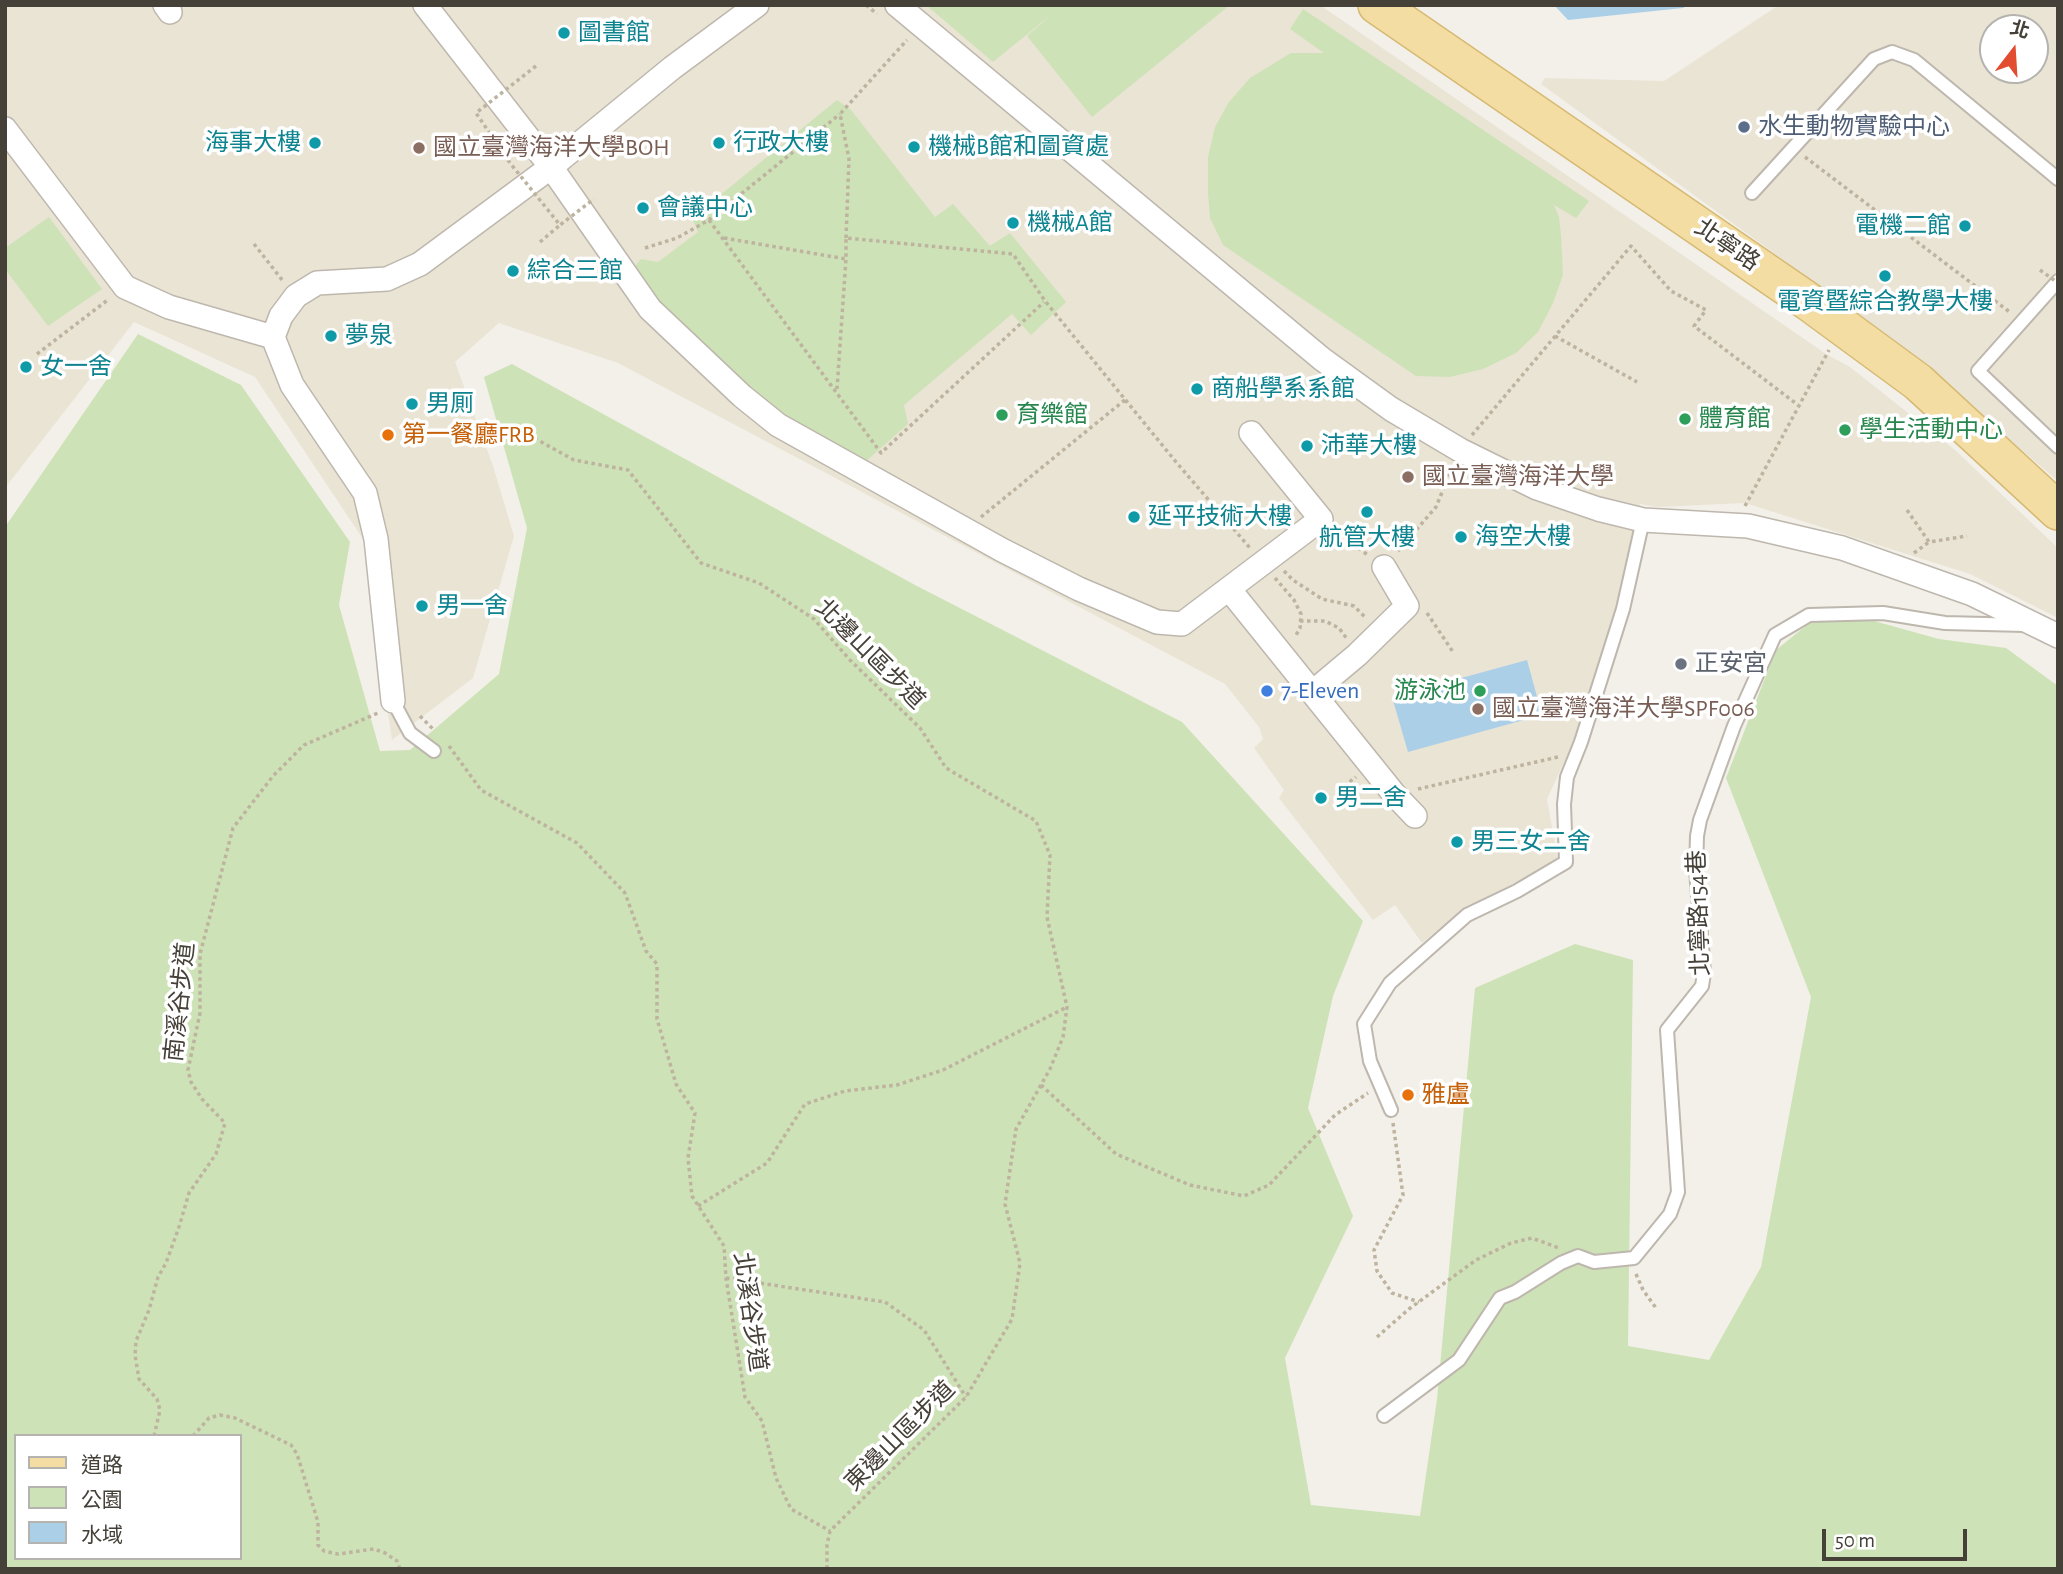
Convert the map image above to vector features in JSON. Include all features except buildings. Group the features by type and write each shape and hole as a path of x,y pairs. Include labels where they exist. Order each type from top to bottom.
{"main road":[{"name":"北寧路","path":"1377,5 1809,302 1908,374 2058,511"}],"street":[{"path":"425,5 551,167 650,309 742,396 778,425 1079,589 1157,622 1182,624 1321,519 1251,433"},
{"path":"393,701 376,539 365,493 292,384 273,337 281,316 296,296 317,283 387,279 420,264 551,167 672,68 757,5"},
{"name":"北寧路154巷","path":"887,10 1322,359 1391,409 1460,450 1537,488 1598,509 1643,520 1748,526 1842,548 1972,594 2058,636"},
{"path":"5,129 125,287 169,307 273,337"},
{"path":"1314,691 1357,655 1407,606 1384,567"},
{"path":"1229,589 1314,691 1394,794 1415,816"}],"lane":[{"path":"1752,193 1874,59 1892,52 1914,60 2058,179"},
{"path":"2058,282 1978,371 2058,447"},
{"path":"1391,1110 1370,1061 1364,1024 1390,983 1467,915 1517,891 1566,862 1564,804 1567,777 1623,609 1643,520"},
{"name":"北寧路154巷","path":"1634,1258 1670,1214 1678,1192 1667,1030 1702,986 1704,973 1696,870 1700,820 1734,726 1775,635 1809,615 1883,613 1945,623 2036,625"},
{"path":"393,701 410,733 435,751"},
{"path":"1384,1416 1459,1360 1500,1298 1516,1292 1561,1263 1578,1256 1594,1262 1634,1258"}],"path":[{"path":"866,5 887,10"},
{"path":"645,248 677,237 709,220 840,114 907,40 897,32"},
{"path":"536,66 477,113 510,163 560,225"},
{"path":"837,391 846,259 849,159 840,114"},
{"path":"1793,147 2022,321"},
{"path":"540,242 594,199"},
{"path":"709,220 881,453 1045,301"},
{"path":"846,237 1013,254 1045,301 1176,462 1267,560 1294,600 1301,614 1300,628 1288,649 1281,652"},
{"path":"724,238 846,259"},
{"path":"254,244 296,296"},
{"path":"1321,519 1384,567 1436,507 1460,450 1631,246 1671,291 1706,310 1694,326 1798,405"},
{"path":"2040,270 2058,282"},
{"path":"37,354 125,287"},
{"path":"1555,336 1637,383"},
{"path":"1745,503 1826,354"},
{"path":"965,529 1126,399"},
{"name":"北邊山區步道","path":"516,428 574,460 628,470 701,563 759,583 814,618 850,660 920,728 946,768 1036,821 1050,855 1047,918 1067,1007"},
{"path":"1907,510 1929,542 1967,536"},
{"path":"1267,560 1322,599 1354,606 1380,632"},
{"path":"1407,606 1414,601 1424,608 1453,652"},
{"path":"1300,621 1325,621 1339,628 1357,655"},
{"path":"393,701 423,718 439,735"},
{"name":"南溪谷步道","path":"154,1434 160,1410 157,1399 139,1379 136,1342 158,1277 179,1227 189,1192 216,1154 225,1123 202,1099 191,1082 188,1070 200,1013 201,954 233,828 273,776 304,745 375,715 393,701"},
{"name":"北溪谷步道","path":"447,744 481,790 577,843 625,894 646,951 657,964 657,1019 677,1084 695,1113 688,1158 692,1196 724,1246 726,1278 745,1397 762,1420 776,1478 791,1509 830,1531"},
{"path":"1394,794 1577,752"},
{"path":"698,1206 767,1163 805,1104 845,1091 897,1085 943,1070 1067,1007"},
{"name":"東邊山區步道","path":"830,1531 966,1397 1012,1319 1020,1263 1005,1205 1016,1129 1041,1085 1063,1037 1067,1007"},
{"path":"1041,1085 1116,1154 1190,1185 1244,1196 1269,1185 1335,1115 1380,1085"},
{"path":"1391,1110 1403,1195 1374,1250 1377,1271 1392,1293 1419,1302"},
{"path":"1377,1337 1476,1260 1511,1243 1532,1238 1578,1256"},
{"path":"1634,1258 1640,1283 1656,1308"},
{"path":"726,1278 885,1302 924,1330 966,1397"},
{"path":"195,1434 209,1418 220,1415 235,1418 291,1445 297,1454 318,1522 318,1545 324,1551 338,1554 374,1549 397,1561 400,1569"},
{"path":"827,1569 830,1531"}],"shaded area":[{"name":"國立臺灣海洋大學","path":"5,5 1320,5 1826,354 1850,367 1955,450 2058,548 2058,618 1970,574 1745,503 1657,507 1640,504 1613,621 1574,741 1547,799 1558,861 1462,910 1422,943 1395,905 1373,920 1279,798 1284,790 1254,748 1263,739 1259,727 1225,684 618,363 499,323 455,362 493,466 514,536 473,678 392,740 363,539 255,377 134,322 5,488"},
{"path":"1779,5 2058,5 2058,481 1884,333 1541,84 1545,78 1664,81"}],"green space":[{"path":"926,5 1230,5 1092,117 1027,36 1052,14 993,62"},
{"path":"1303,9 1589,201 1576,218 1554,205 1559,217 1563,275 1538,332 1516,353 1483,369 1450,377 1416,376 1223,245 1210,218 1208,193 1208,157 1215,127 1229,102 1250,78 1291,53 1324,53 1290,29"},
{"path":"837,100 851,110 935,217 953,204 990,246 1010,233 1066,302 1031,335 1012,314 904,405 908,424 857,469 772,422 628,275 641,259 658,262 698,232 692,218"},
{"path":"49,217 102,289 48,326 5,269 5,248"},
{"path":"138,334 241,385 350,542 339,605 380,751 410,750 499,674 527,528 484,377 512,364 915,585 1182,722 1363,921 1333,996 1308,1108 1353,1216 1285,1358 1311,1505 1420,1516 1437,1399 1475,988 1575,944 1633,960 1628,1346 1709,1360 1761,1267 1811,997 1726,778 1776,650 1813,620 1856,616 1939,639 2006,648 2058,686 2058,1569 5,1569 5,527"}],"water":[{"path":"1554,5 1688,5 1683,8 1568,20"},
{"path":"1527,660 1542,715 1408,752 1392,697"}],"place":[{"name":"圖書館","path":"564,33"},
{"name":"水生動物實驗中心","path":"1744,127"},
{"name":"海事大樓","path":"315,143"},
{"name":"行政大樓","path":"719,143"},
{"name":"機械B館和圖資處","path":"914,147"},
{"name":"國立臺灣海洋大學BOH","path":"419,148"},
{"name":"會議中心","path":"643,208"},
{"name":"機械A館","path":"1013,223"},
{"name":"電機二館","path":"1965,226"},
{"name":"綜合三館","path":"513,271"},
{"name":"電資暨綜合教學大樓","path":"1885,276"},
{"name":"夢泉","path":"331,336"},
{"name":"女一舍","path":"26,367"},
{"name":"商船學系系館","path":"1197,389"},
{"name":"男厠","path":"412,404"},
{"name":"育樂館","path":"1002,415"},
{"name":"體育館","path":"1685,419"},
{"name":"學生活動中心","path":"1845,430"},
{"name":"第一餐廳FRB","path":"388,435"},
{"name":"沛華大樓","path":"1307,446"},
{"name":"國立臺灣海洋大學","path":"1408,477"},
{"name":"航管大樓","path":"1367,512"},
{"name":"延平技術大樓","path":"1134,517"},
{"name":"海空大樓","path":"1461,537"},
{"name":"男一舍","path":"422,606"},
{"name":"正安宮","path":"1681,664"},
{"name":"7-Eleven","path":"1267,691"},
{"name":"游泳池","path":"1480,691"},
{"name":"國立臺灣海洋大學SPF006","path":"1478,709"},
{"name":"男二舍","path":"1321,798"},
{"name":"男三女二舍","path":"1457,842"},
{"name":"雅盧","path":"1408,1095"}]}
